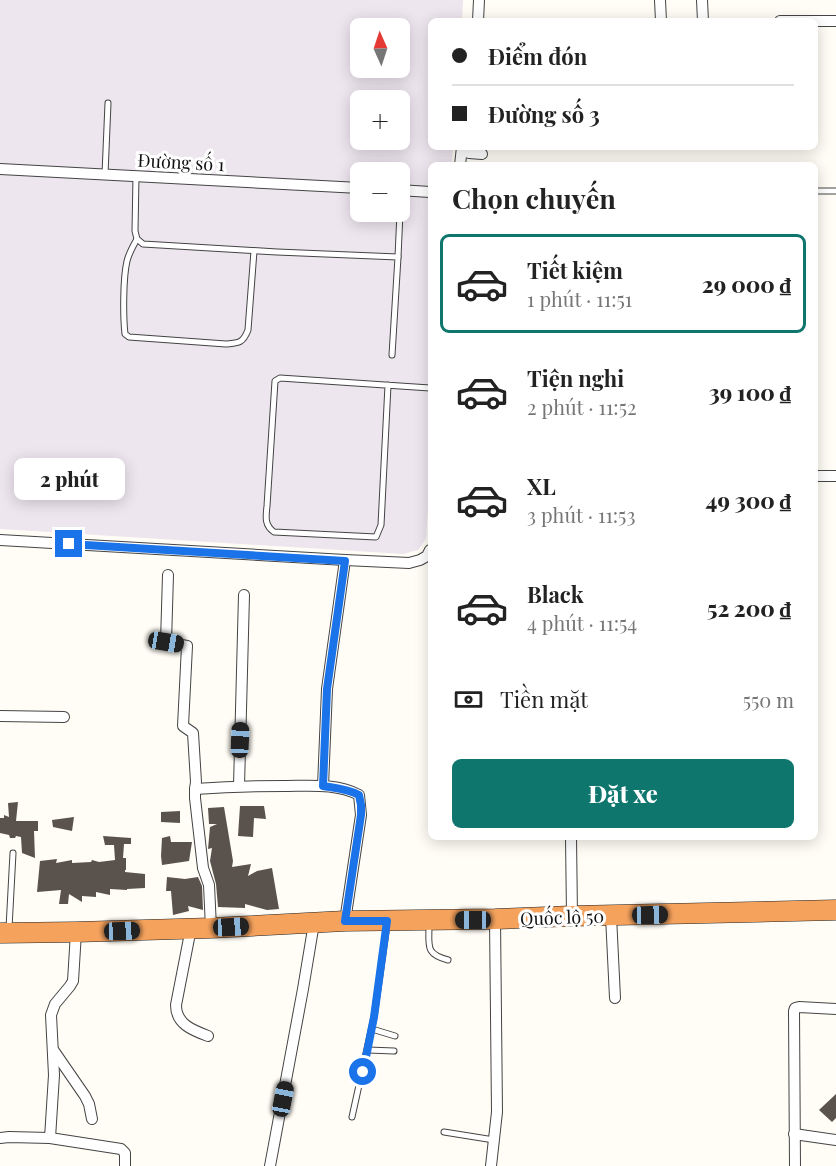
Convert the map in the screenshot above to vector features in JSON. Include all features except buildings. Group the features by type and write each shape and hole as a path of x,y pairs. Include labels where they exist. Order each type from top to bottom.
{"highway":[{"name":"Quốc lộ 50","path":"5,933 211,928 345,921 495,920 836,910"}],"street":[{"path":"471,18 472,0"},
{"path":"478,18 479,0"},
{"path":"660,0 661,18"},
{"path":"702,0 703,18"},
{"path":"818,21 836,21"},
{"path":"470,150 470,153 482,154"},
{"name":"Đường số 1","path":"0,169 350,187"},
{"path":"410,191 428,192"},
{"path":"818,476 836,476"},
{"path":"0,540 345,561 409,563 420,560 428,554"},
{"path":"323,786 327,689 345,561"},
{"path":"168,574 166,642 187,646 183,726 193,733 195,798 203,868 209,885 211,928"},
{"path":"239,786 244,595"},
{"path":"0,716 64,717"},
{"path":"195,789 239,786 323,786 359,795 361,815 345,921"},
{"path":"571,840 572,916"},
{"path":"611,916 615,998"},
{"path":"491,1166 496,1112 495,920"},
{"path":"270,1166 314,923"},
{"path":"190,928 176,1013 184,1024 208,1036"},
{"path":"50,1138 54,1075 51,1015 55,1004 73,981 76,932"},
{"path":"795,1166 794,1011 799,1007 836,1009"},
{"path":"53,1051 85,1096 92,1119"},
{"path":"794,1134 836,1140"},
{"path":"0,1138 50,1138 121,1149 125,1153 125,1166"}],"lane":[{"path":"105,174 108,103"},
{"path":"136,176 135,231 137,239 142,244 398,257"},
{"path":"818,191 836,191"},
{"path":"392,356 399,222"},
{"path":"137,239 125,269 124,324 125,334 129,337 238,343 245,338 248,330 254,251"},
{"path":"388,385 381,525 376,537 274,532 269,528 266,523 275,381 280,378 388,385 428,388"},
{"path":"5,933 13,853"},
{"path":"429,920 429,948 431,952 448,960"},
{"path":"352,1117 372,1029 387,921"},
{"path":"372,1029 394,1036"},
{"path":"368,1050 394,1051"},
{"path":"444,1132 494,1140"}],"shaded area":[{"path":"0,0 463,0 462,18 428,18 428,150 453,150 452,162 428,162 428,508 426,539 418,550 403,554 0,529"}],"route":[{"path":"69,544 345,561 329,667 323,786 359,795 361,805 345,921 387,921 374,1017 363,1072"}]}
